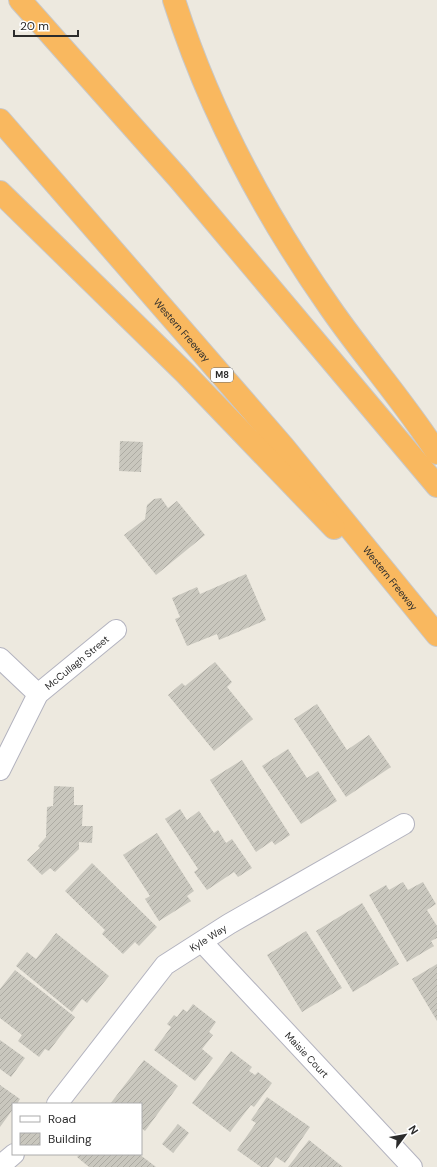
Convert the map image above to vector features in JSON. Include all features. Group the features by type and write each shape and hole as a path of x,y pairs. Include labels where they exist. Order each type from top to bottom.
{"highway":[{"path":"20,0 179,179 437,486"},
{"path":"174,0 189,47 226,131 278,227 331,309 437,453"},
{"name":"Western Freeway","path":"0,120 283,446 437,635"},
{"path":"0,192 185,373 437,638"}],"street":[{"name":"McCullagh Street","path":"0,770 38,694 116,630"},
{"name":"McCullagh Street","path":"0,658 38,694"},
{"name":"Kyle Way","path":"57,1103 165,965 229,924 404,824"},
{"name":"Maisie Court","path":"202,942 412,1167"},
{"path":"0,1166 13,1155"},
{"path":"20,1167 23,1155"}],"building":[{"path":"120,441 143,442 141,472 119,471"},
{"path":"161,498 168,508 177,501 205,535 156,575 124,535 145,519 147,505 154,499"},
{"path":"246,574 266,620 219,640 217,634 187,646 175,619 180,617 172,598 197,587 200,594"},
{"path":"215,662 232,682 227,687 253,719 214,751 168,695 182,683 185,686"},
{"path":"317,704 347,750 369,735 391,767 346,797 294,719"},
{"path":"288,749 307,778 318,771 337,801 301,824 262,766"},
{"path":"242,760 290,835 275,845 272,841 256,852 210,780"},
{"path":"54,786 74,787 74,805 83,805 82,826 93,826 92,843 79,842 79,849 55,872 50,868 42,875 27,860 40,848 38,846 46,837 47,807 53,806"},
{"path":"180,809 187,820 199,811 214,833 218,830 226,843 232,839 252,868 238,877 234,872 207,890 194,872 198,869 165,819"},
{"path":"157,833 194,891 187,896 191,901 159,921 145,899 150,896 123,855"},
{"path":"92,863 157,927 139,946 135,942 123,954 102,934 105,930 65,891"},
{"path":"403,882 408,890 423,882 436,904 427,910 437,926 437,938 431,941 434,946 407,962 369,895 386,885 389,890"},
{"path":"362,903 399,964 353,992 316,931"},
{"path":"306,931 342,988 302,1012 267,955"},
{"path":"56,933 109,976 87,1003 82,999 72,1012 16,966 27,952 36,959"},
{"path":"437,964 437,1021 412,979"},
{"path":"15,970 75,1017 49,1051 45,1049 39,1057 18,1041 22,1035 0,1018 0,989"},
{"path":"193,1004 216,1022 209,1032 213,1035 202,1049 213,1058 195,1081 154,1050 171,1027 167,1024 174,1015 177,1017 183,1009 187,1012"},
{"path":"0,1040 25,1058 11,1077 0,1069"},
{"path":"231,1051 252,1067 249,1071 255,1075 258,1072 272,1083 254,1107 251,1105 230,1132 192,1103"},
{"path":"144,1060 178,1086 145,1131 142,1129 142,1103 111,1103"},
{"path":"0,1085 20,1099 18,1103 12,1103 12,1110 0,1127"},
{"path":"267,1097 310,1127 285,1163 276,1157 269,1167 261,1167 237,1150 256,1123 251,1120"},
{"path":"178,1124 189,1133 173,1153 162,1144"},
{"path":"309,1140 343,1167 288,1167"},
{"path":"79,1155 140,1155 156,1167 89,1167 77,1157"}]}
